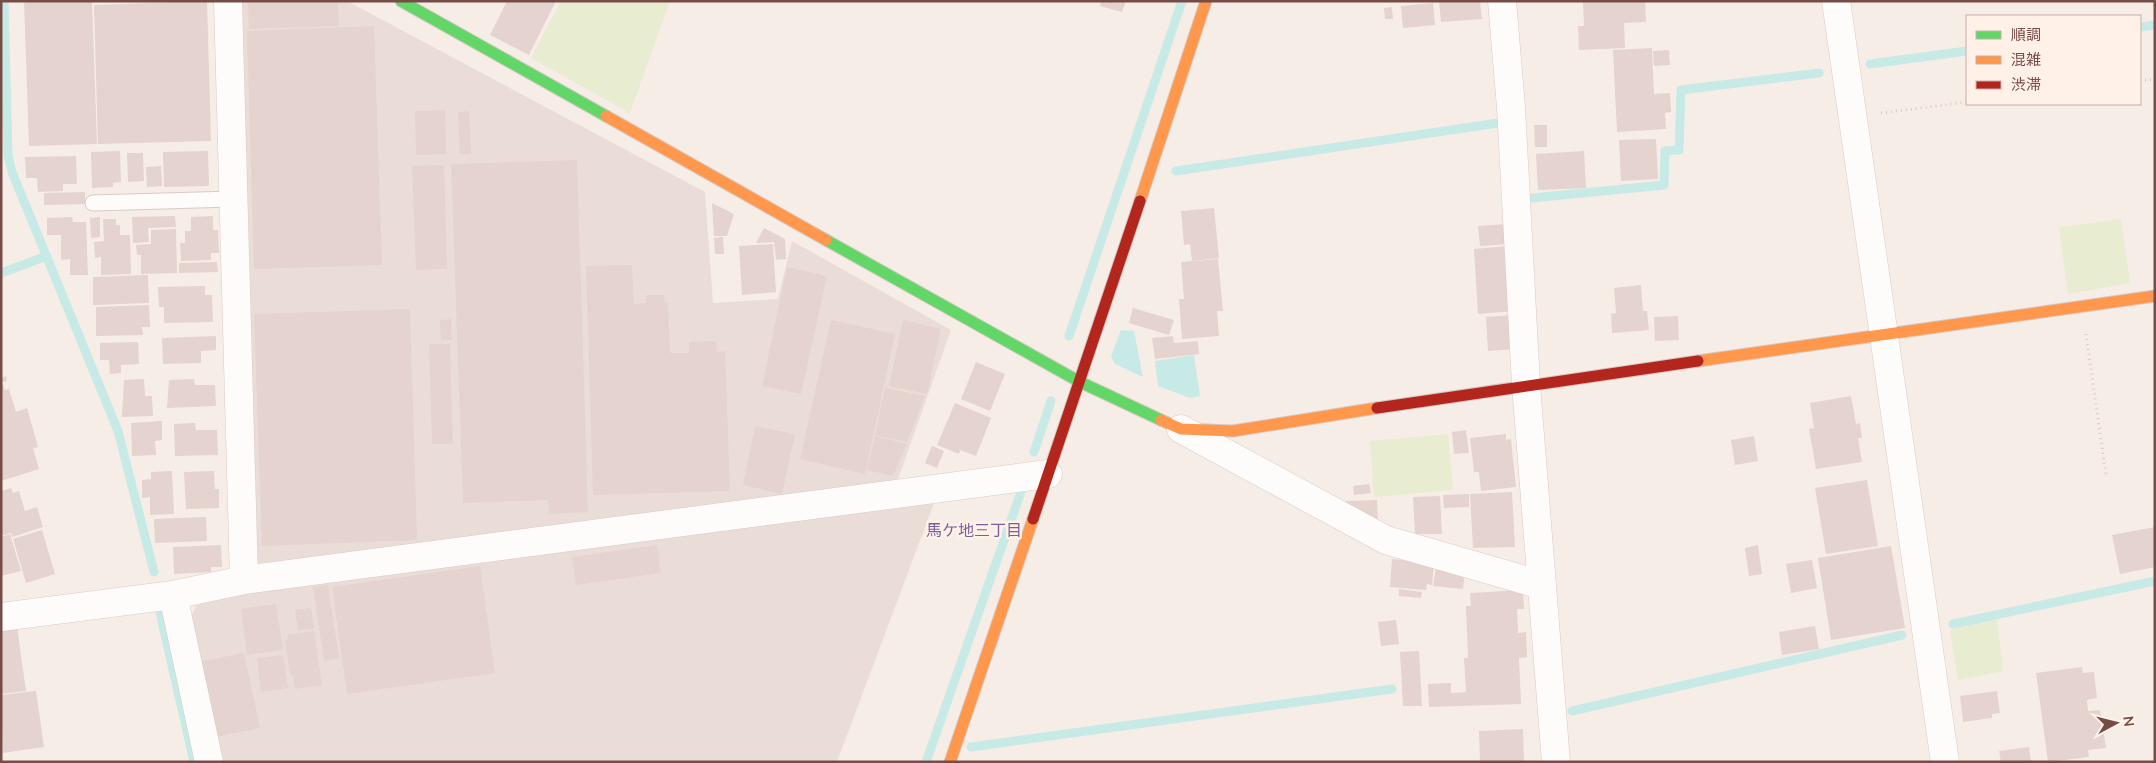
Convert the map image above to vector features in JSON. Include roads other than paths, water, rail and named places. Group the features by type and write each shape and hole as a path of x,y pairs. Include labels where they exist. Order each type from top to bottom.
{"street":[{"path":"228,1 244,580"},
{"path":"401,1 1080,382 1182,429 1386,540 1542,585"},
{"path":"950,762 1080,382 1206,1"},
{"path":"1502,1 1512,116 1526,385 1556,762"},
{"path":"1836,1 1946,762"},
{"path":"1182,429 1233,431 1526,385 2155,296"},
{"path":"1,617 173,594 244,580 1048,474"},
{"path":"173,594 209,762"}],"lane":[{"path":"93,203 233,199"}],"water":[{"path":"1121,330 1134,331 1143,377 1115,364 1111,356"},
{"path":"1194,355 1200,396 1190,398 1158,386 1155,361"}],"waterway":[{"path":"4,1 8,156 12,172 118,431 154,572"},
{"path":"1069,336 1182,1"},
{"path":"2141,27 2155,25"},
{"path":"1870,64 1966,51"},
{"path":"1532,198 1664,185 1665,151 1679,150 1681,90 1819,73"},
{"path":"1176,171 1498,123"},
{"path":"1,273 47,256"},
{"path":"1034,452 1051,401"},
{"path":"926,762 1021,492"},
{"path":"1953,624 2155,581"},
{"path":"159,608 194,762"},
{"path":"1572,711 1902,635"},
{"path":"971,747 1392,689"}],"district":[{"name":"馬ケ地三丁目","path":"974,530"}]}
